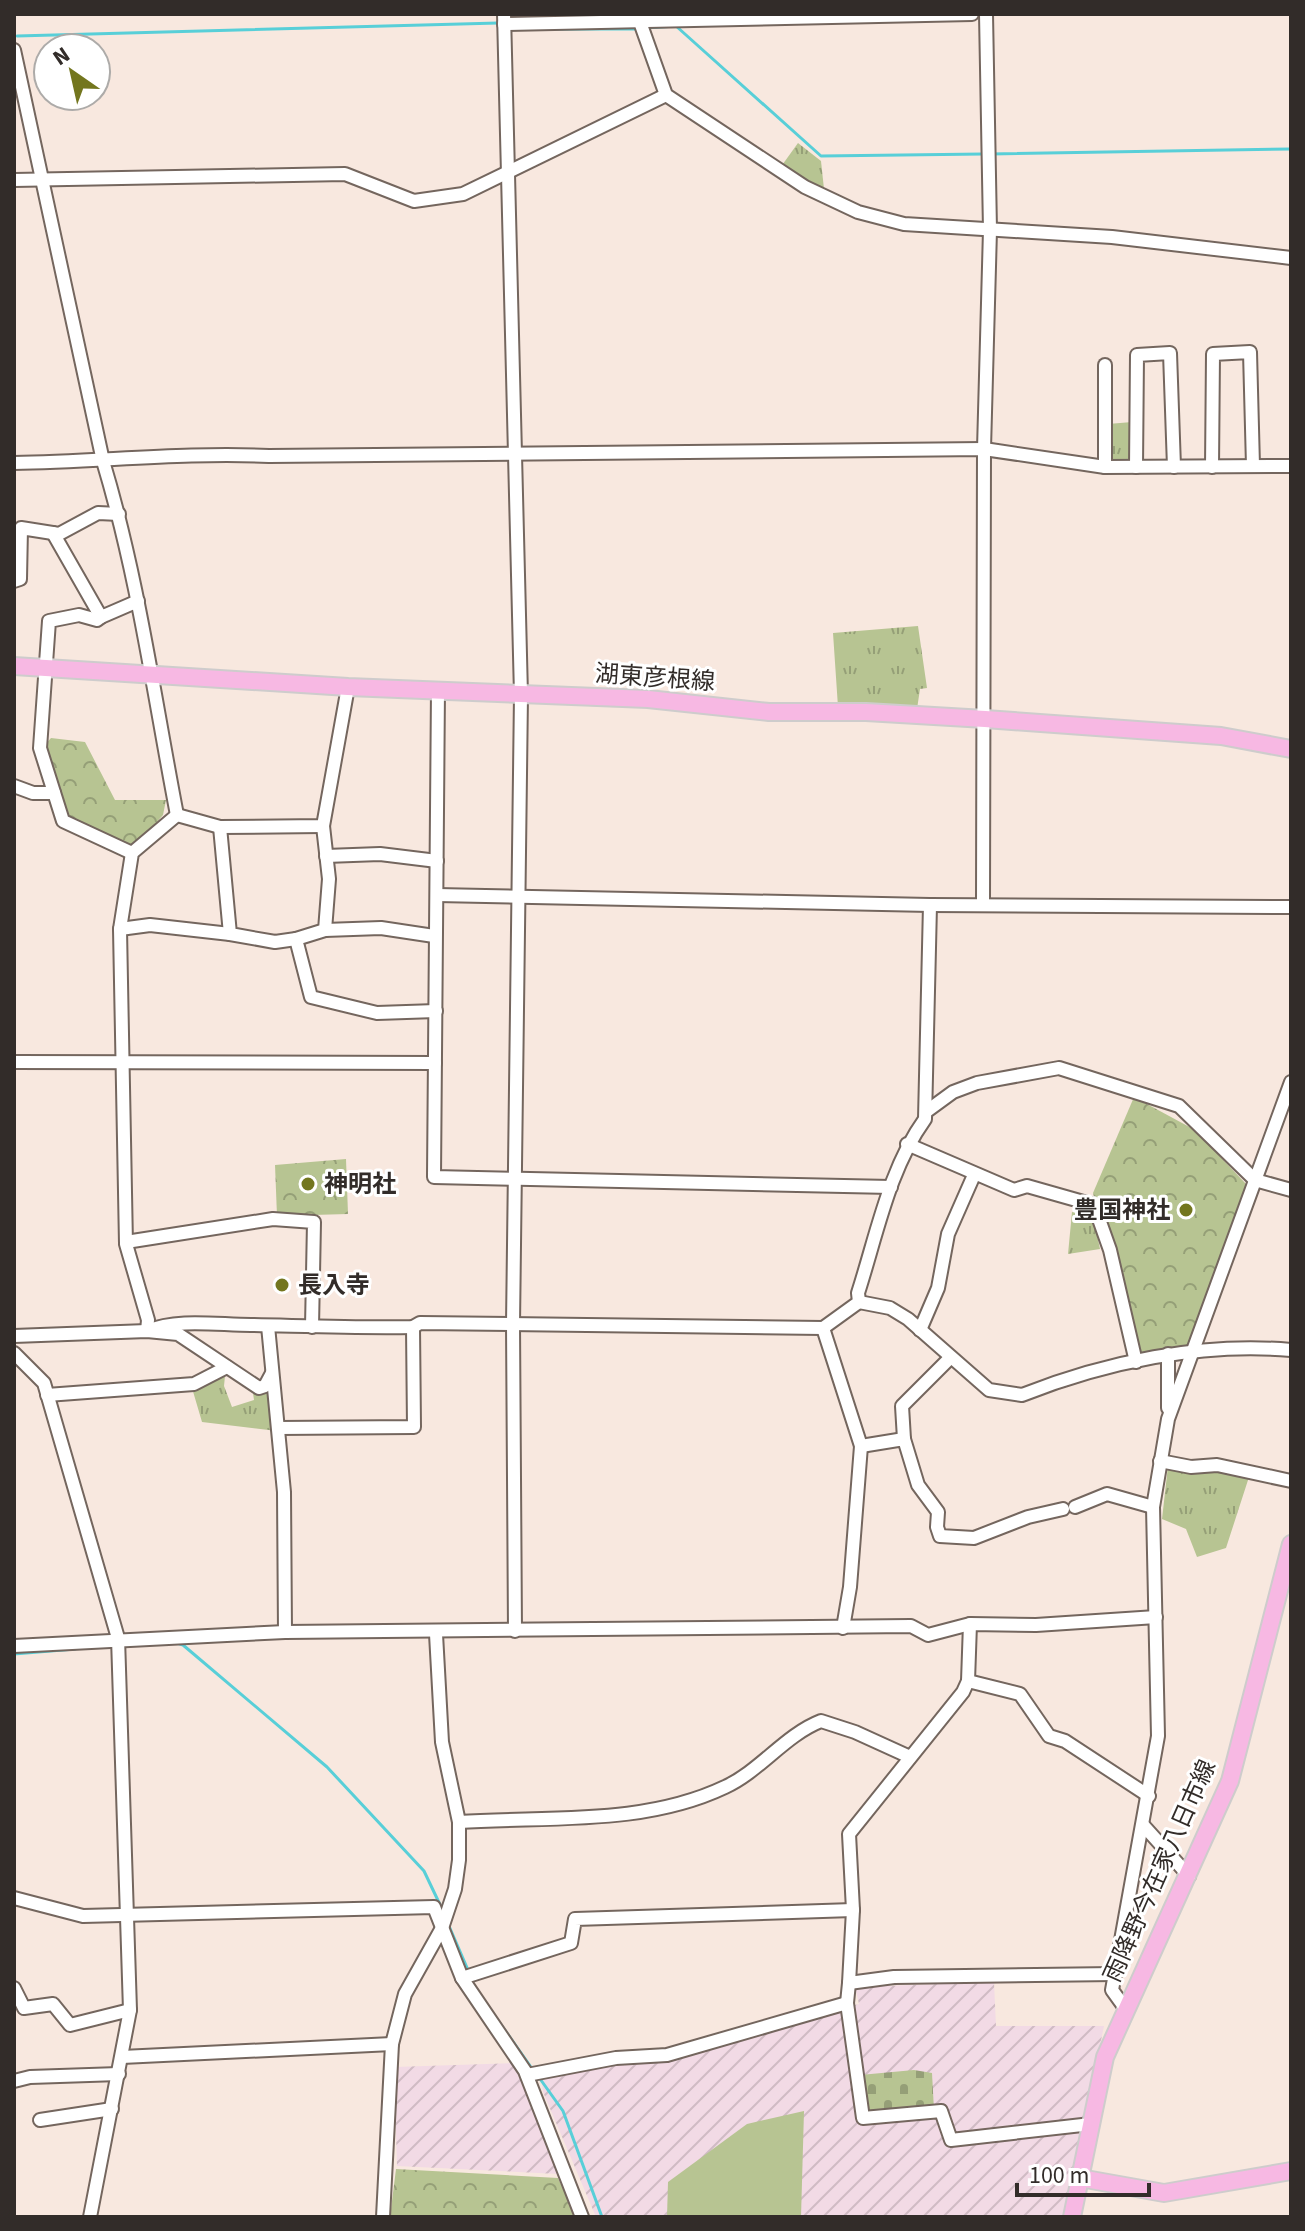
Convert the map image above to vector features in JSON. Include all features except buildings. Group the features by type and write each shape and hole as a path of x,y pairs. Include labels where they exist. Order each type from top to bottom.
{"main road":[{"name":"湖東彦根線","path":"14,666 348,687 648,699 769,712 866,712 985,719 1205,735 1291,749"},
{"name":"雨降野今在家八日市線","path":"1072,2217 1105,2057 1230,1781 1291,1544"},
{"path":"1080,2178 1164,2193 1291,2171"}],"street":[{"path":"515,1631 513,1324 521,695 504,19 640,22 664,18 972,14"},
{"path":"983,903 984,449 990,230 986,14"},
{"path":"640,22 666,95 805,187 858,212 904,224 1153,240 1291,258"},
{"path":"14,50 103,461 119,514 138,601 177,815"},
{"path":"14,180 345,174 414,201 463,194 666,95"},
{"path":"1212,467 1213,354 1250,352 1253,466"},
{"path":"1136,467 1137,355 1170,353 1174,467"},
{"path":"1105,365 1105,467"},
{"path":"14,463 103,461 205,453 269,456 984,449 1105,467 1291,466"},
{"path":"14,581 20,579 21,528 59,534 98,513 119,514"},
{"path":"53,533 101,617"},
{"path":"132,853 63,821 40,748 49,621 79,615 97,620 138,601"},
{"path":"325,930 329,879 323,826 348,687"},
{"path":"438,689 434,1177 891,1187"},
{"path":"14,786 33,793 54,793"},
{"path":"177,815 220,827 323,826"},
{"path":"147,1331 148,1320 126,1242 120,929 132,853 177,815"},
{"path":"220,827 230,934"},
{"path":"326,856 380,854 437,861"},
{"path":"437,895 930,905 1291,907"},
{"path":"927,1111 930,905"},
{"path":"120,929 150,925 275,942 325,930 381,928 434,936"},
{"path":"296,939 311,997 377,1013 436,1011"},
{"path":"14,1062 435,1063"},
{"path":"859,1302 858,1293 907,1144 927,1111 953,1092 977,1083 1059,1068 1179,1106 1255,1180 1291,1190"},
{"path":"1125,2008 1112,1990 1158,1736 1153,1507 1160,1461 1168,1419 1291,1082"},
{"path":"907,1144 1014,1190 1027,1186 1094,1205 1110,1250 1136,1362"},
{"path":"920,1330 938,1288 948,1234 974,1175"},
{"path":"126,1242 273,1219 314,1222 312,1327"},
{"path":"147,1331 162,1324 413,1327 420,1323 823,1328 859,1302 890,1308 989,1390 1009,1395 1022,1395 1168,1354 1263,1348 1291,1350"},
{"path":"268,1326 284,1492 285,1632"},
{"path":"278,1428 414,1427 413,1327"},
{"path":"823,1328 861,1446 850,1587 843,1628"},
{"path":"14,1336 147,1331 178,1334 259,1388 265,1386 272,1373"},
{"path":"14,1353 44,1383 118,1638 130,2010 90,2217"},
{"path":"1168,1354 1168,1419"},
{"path":"950,1358 902,1406 904,1439 918,1485 938,1512 940,1536 974,1538 1028,1517 1069,1508 1107,1494 1153,1507"},
{"path":"47,1395 194,1384 227,1367"},
{"path":"861,1446 904,1439"},
{"path":"1160,1461 1191,1467 1217,1465 1291,1481"},
{"path":"14,1646 118,1638 285,1632 436,1634 911,1626 928,1635 970,1624 1036,1625 1156,1617"},
{"path":"970,1624 968,1681 963,1692 849,1834 853,1910 847,2003 863,2118 941,2111 951,2140 1091,2124"},
{"path":"383,2217 392,2044 405,1994 442,1928 459,1860 459,1822 442,1742 436,1634"},
{"path":"968,1681 1020,1694 1049,1736 1065,1741 1149,1796"},
{"path":"459,1822 579,1818 678,1804 729,1786 821,1721 855,1732 910,1757"},
{"path":"1143,1825 1189,1876"},
{"path":"14,1898 83,1916 434,1907 467,1976 527,2075 582,2217"},
{"path":"467,1976 571,1943 575,1919 853,1910"},
{"path":"849,1983 894,1977 1115,1974"},
{"path":"14,1988 24,2008 53,2004 70,2025 130,2010"},
{"path":"527,2075 616,2058 667,2055 847,2003"},
{"path":"122,2057 392,2044"},
{"path":"14,2081 30,2077 119,2074"},
{"path":"40,2120 112,2109"}],"shaded area":[{"path":"994,1982 996,2026 1104,2026 1064,2217 596,2217 543,2092 541,2075 644,2059 649,2063 859,2004 855,1987"},
{"path":"515,2063 558,2174 397,2166 394,2067"}],"green space":[{"path":"798,143 821,161 824,189 780,168"},
{"path":"1132,422 1133,459 1129,462 1108,461 1108,424"},
{"path":"918,626 927,688 920,689 917,709 838,707 833,633"},
{"path":"51,738 85,742 115,800 166,800 163,815 132,850 64,819 43,747"},
{"path":"1134,1097 1195,1130 1246,1184 1187,1348 1133,1353 1093,1193"},
{"path":"346,1159 348,1214 277,1216 275,1165"},
{"path":"1072,1212 1093,1216 1100,1249 1068,1254"},
{"path":"220,1374 225,1376 224,1386 232,1407 254,1400 253,1393 263,1390 273,1395 277,1431 202,1422 192,1388"},
{"path":"1168,1466 1211,1469 1249,1477 1226,1548 1197,1557 1186,1529 1162,1519"},
{"path":"914,2070 932,2073 934,2110 864,2117 860,2075"},
{"path":"804,2111 801,2217 667,2217 668,2182 747,2124"},
{"path":"396,2169 558,2178 576,2217 390,2217"}],"waterway":[{"path":"17,36 498,23"},
{"path":"645,28 676,26 821,156 983,154"},
{"path":"513,29 637,29"},
{"path":"991,154 1291,149"},
{"path":"174,1642 183,1645 327,1767 424,1871 443,1911"},
{"path":"14,1654 75,1649"},
{"path":"449,1926 468,1970"},
{"path":"487,2005 533,2070"},
{"path":"538,2076 563,2111 602,2217"}],"place":[{"name":"神明社","path":"308,1184"},
{"name":"豊国神社","path":"1186,1210"},
{"name":"長入寺","path":"282,1285"}]}
